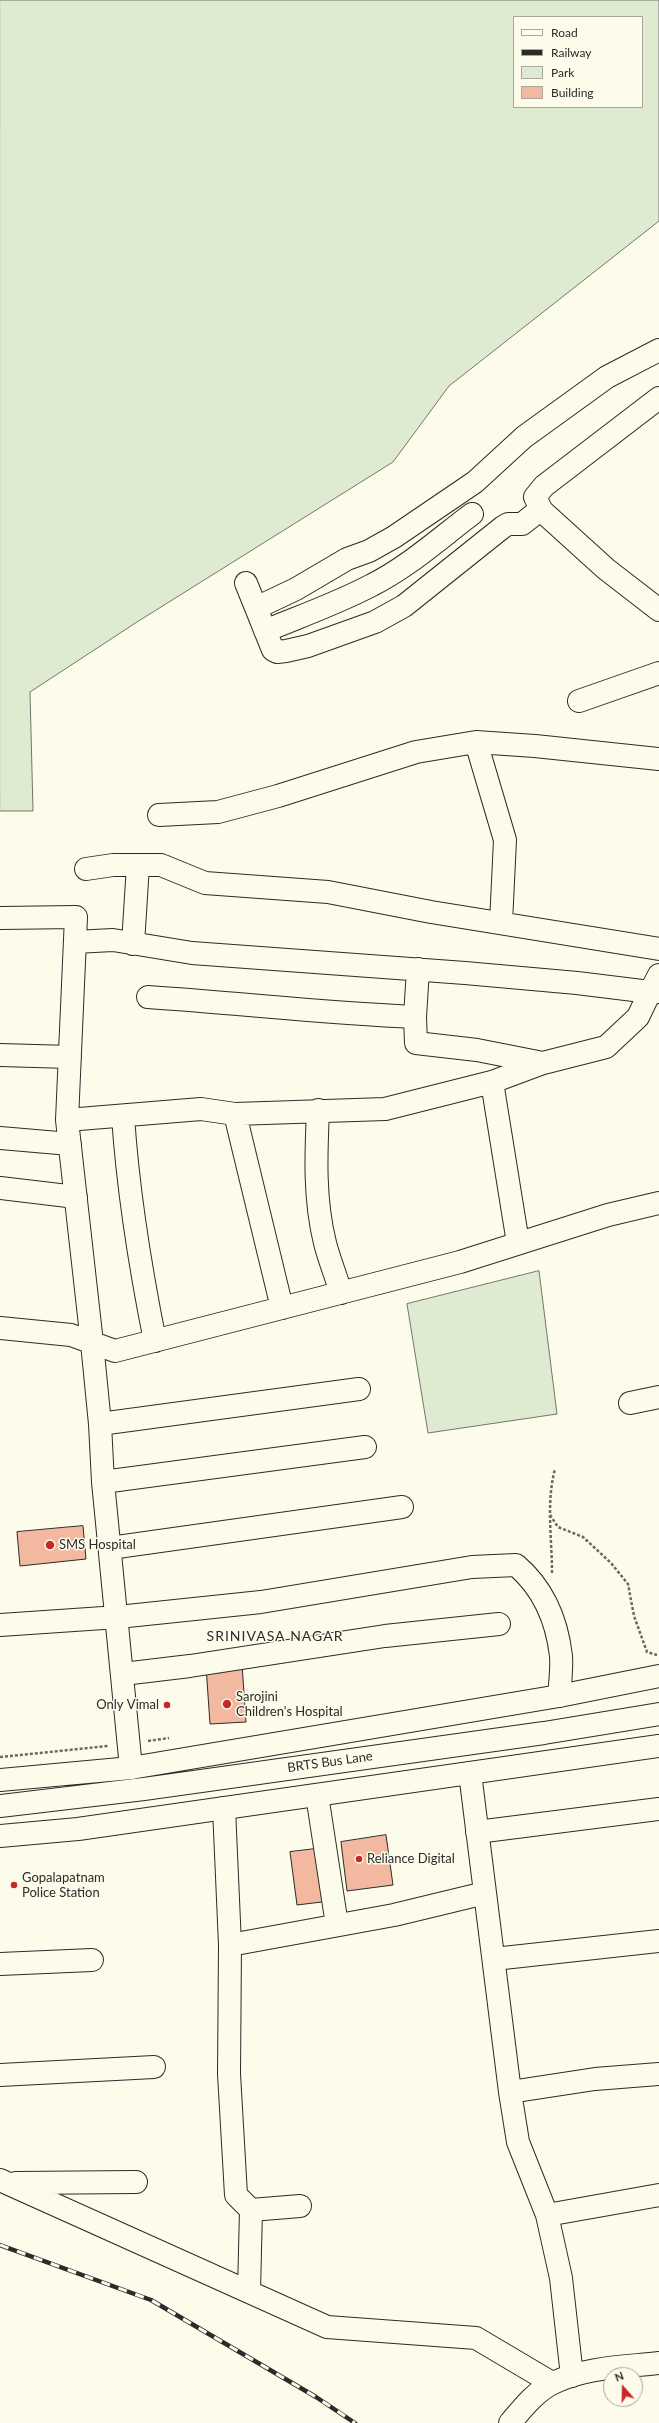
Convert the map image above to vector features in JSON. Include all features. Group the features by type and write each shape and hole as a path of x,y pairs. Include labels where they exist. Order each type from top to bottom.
{"street":[{"path":"256,608 296,589 347,559 369,551 394,537 475,482 524,437 594,387 659,350"},
{"path":"659,398 544,486 535,497 542,509 606,569 659,610"},
{"path":"458,494 490,538"},
{"path":"246,583 273,650 286,652 308,646 375,622 404,606 508,524 522,524 542,509"},
{"path":"265,631 331,605 374,585 410,561 472,514"},
{"path":"579,701 659,673"},
{"path":"159,815 218,812 278,796 416,752 476,742 535,746 659,759"},
{"path":"476,742 505,840 501,923"},
{"path":"133,944 138,865"},
{"path":"86,869 138,865 161,865 205,883 328,892 659,949"},
{"path":"0,918 76,917 67,1120 92,1343 100,1424 103,1482 118,1618 132,1768"},
{"path":"67,1120 201,1109 235,1114 318,1110 385,1109 492,1082 543,1063 606,1047 638,1017 656,986 577,983 418,969 192,953 113,940 75,942"},
{"path":"418,969 415,1017 416,1043 477,1050 543,1063"},
{"path":"148,997 248,1003 351,1014 415,1017"},
{"path":"0,1055 70,1057"},
{"path":"492,1082 518,1243"},
{"path":"318,1110 316,1168 318,1201 325,1242 341,1293"},
{"path":"235,1114 282,1308"},
{"path":"123,1116 126,1162 136,1243 155,1341"},
{"path":"0,1138 70,1144"},
{"path":"0,1188 76,1197"},
{"path":"0,1328 71,1335 115,1352 460,1262 608,1215 659,1202"},
{"path":"100,1424 359,1389"},
{"path":"630,1403 659,1397"},
{"path":"103,1482 365,1447"},
{"path":"110,1548 402,1507"},
{"path":"0,1625 118,1618 261,1602 496,1564 516,1565 528,1577 551,1612 561,1657 559,1696"},
{"path":"123,1674 190,1666 385,1636 499,1624"},
{"path":"0,1780 132,1768 559,1696 659,1676"},
{"name":"BRTS Bus Lane","path":"0,1806 144,1789 544,1733 659,1714"},
{"path":"0,1836 78,1830 659,1746"},
{"path":"470,1773 510,2092 518,2142 547,2215 561,2278 562,2380"},
{"path":"317,1795 337,1925"},
{"path":"224,1808 230,1945 228,2018 236,2195 251,2210 249,2291"},
{"path":"477,1832 659,1809"},
{"path":"230,1945 394,1915 485,1893"},
{"path":"494,1959 659,1941"},
{"path":"0,1964 92,1960"},
{"path":"0,2075 154,2067"},
{"path":"510,2092 595,2079 659,2074"},
{"path":"3,2181 327,2327 476,2338 562,2380"},
{"path":"3,2181 136,2182"},
{"path":"547,2215 659,2195"},
{"path":"251,2210 300,2206"},
{"path":"510,2423 527,2403 562,2380 586,2371 659,2363"}],"path":[{"path":"547,1605 552,1576 550,1515 552,1479 555,1469"},
{"path":"550,1515 558,1527 583,1537 611,1563 628,1584 634,1616 647,1652 659,1655"}],"green space":[{"path":"0,0 659,0 659,221 449,386 393,462 137,622 30,692 33,811 0,811"},
{"path":"539,1271 557,1414 428,1433 407,1304"}],"building":[{"path":"83,1526 86,1559 20,1566 17,1532"},
{"path":"242,1664 246,1722 210,1724 206,1666"},
{"path":"386,1835 393,1885 347,1891 341,1842"},
{"path":"323,1848 330,1901 297,1905 290,1852"}],"railway":[{"path":"0,2245 151,2300 316,2397 355,2423"}],"place":[{"name":"SMS Hospital","path":"50,1545"},
{"name":"Sarojini Children's Hospital","path":"227,1704"},
{"name":"Only Vimal","path":"167,1705"},
{"name":"Reliance Digital","path":"359,1859"},
{"name":"Gopalapatnam Police Station","path":"14,1885"}],"district":[{"name":"SRINIVASA NAGAR","path":"275,1636"}]}
